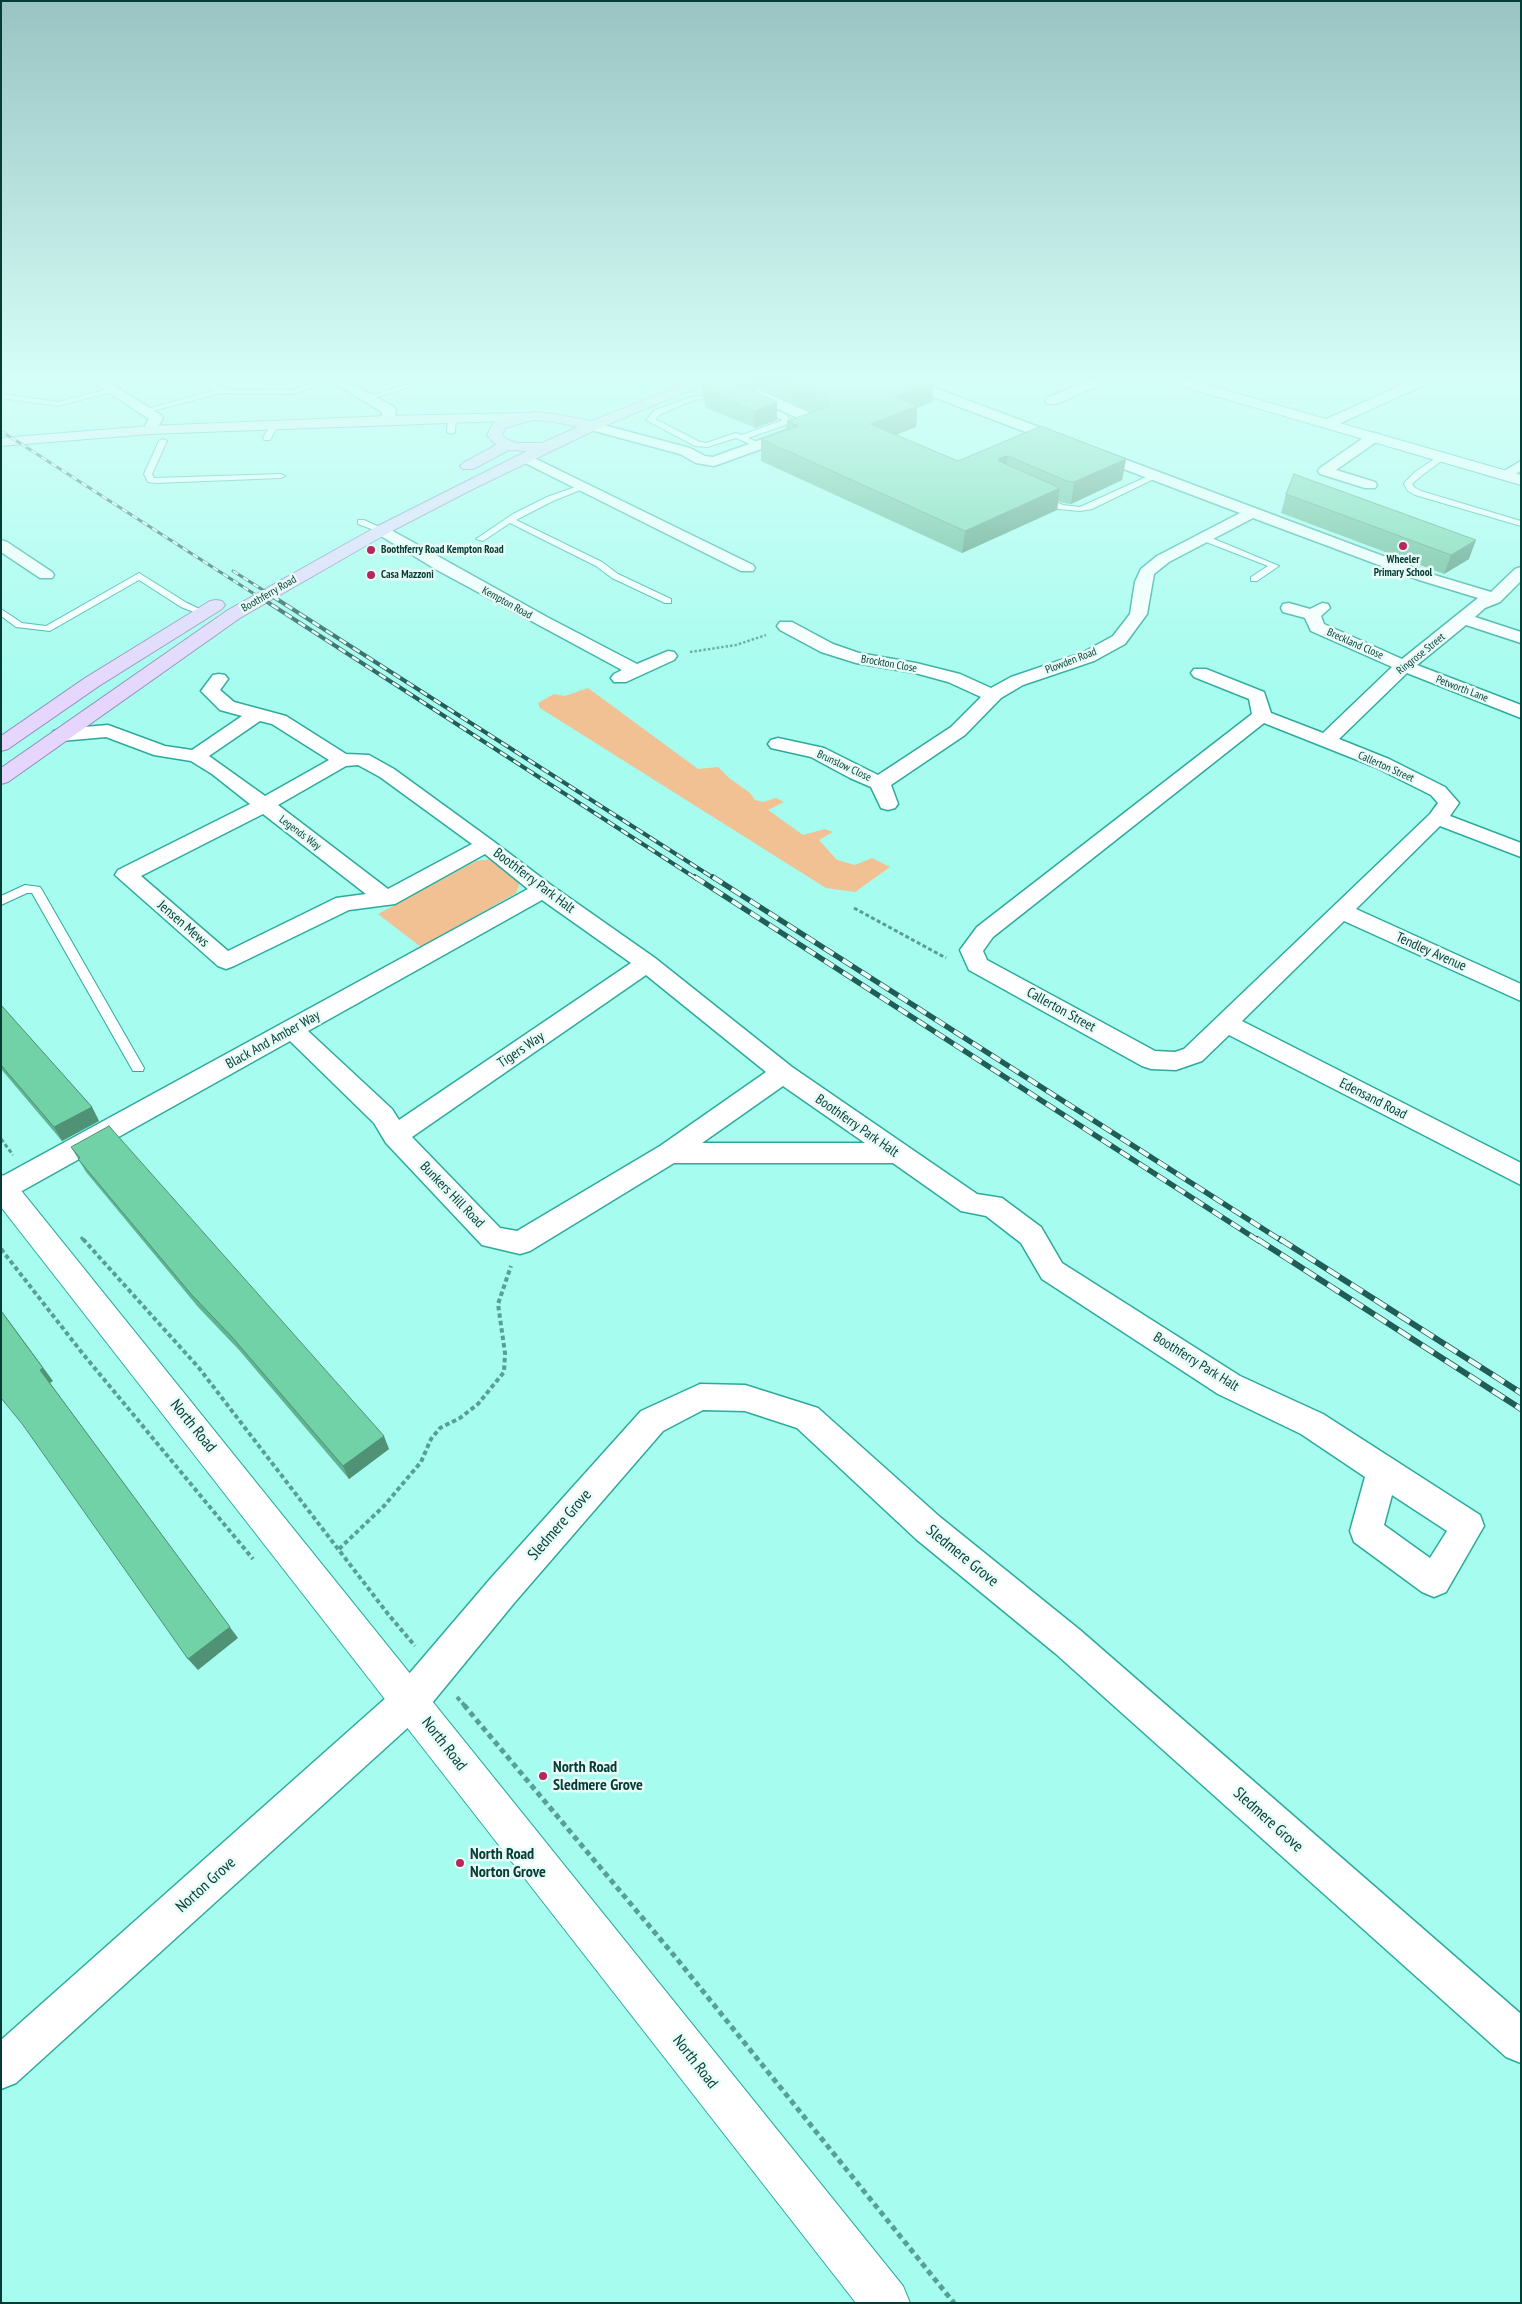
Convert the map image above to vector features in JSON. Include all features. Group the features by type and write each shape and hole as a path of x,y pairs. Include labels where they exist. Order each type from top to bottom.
{"main road":[{"path":"344,532 425,486"},
{"name":"Boothferry Road","path":"1,778 234,614 382,530 471,486"},
{"name":"Boothferry Road","path":"1,745 92,682 274,572"}],"street":[{"path":"581,486 747,568"},
{"path":"1186,486 1425,577 1494,598"},
{"name":"Plowden Road","path":"880,783 906,763 958,731 994,694 1017,681 1088,657 1119,640 1138,614 1143,582 1147,572 1163,559 1254,511"},
{"name":"Kempton Road","path":"382,530 533,617 635,670"},
{"path":"1,544 46,575"},
{"name":"Ringrose Street","path":"1325,742 1404,666 1464,619 1479,604 1494,598 1521,572"},
{"name":"Breckland Close","path":"1288,608 1317,612 1317,627 1404,666"},
{"name":"Brockton Close","path":"767,635 792,619 827,648 856,658 916,668 954,678 981,691 994,694"},
{"path":"1464,619 1521,638"},
{"path":"617,680 668,656"},
{"name":"Petworth Lane","path":"1404,666 1521,712"},
{"path":"977,964 971,950 985,932 1262,716 1257,696 1200,674"},
{"path":"222,677 210,691 227,706 279,720 315,741 342,760 264,805"},
{"path":"98,708 108,730"},
{"path":"196,756 228,732 258,714"},
{"name":"Callerton Street","path":"977,964 1151,1060 1176,1062 1193,1054 1443,811 1438,791 1382,763 1262,716"},
{"name":"Legends Way","path":"61,735 108,730 160,752 196,756 219,770 387,899"},
{"name":"Brunslow Close","path":"773,743 816,752 857,774 880,783"},
{"name":"Boothferry Park Halt","path":"342,760 362,759 387,773 486,845 543,890 647,964 782,1073 894,1153 971,1204 992,1206 1031,1235 1052,1271 1229,1385 1312,1424 1382,1471"},
{"path":"880,783 888,804"},
{"name":"Jensen Mews","path":"264,805 126,875 226,960 344,903 387,899"},
{"path":"1443,811 1521,851"},
{"path":"387,899 486,845"},
{"name":"Black And Amber Way","path":"11,1183 543,890"},
{"name":"Tendley Avenue","path":"1341,911 1521,993"},
{"name":"Tigers Way","path":"395,1136 647,964"},
{"name":"Edensand Road","path":"1226,1023 1521,1175"},
{"name":"Bunkers Hill Road","path":"292,1029 383,1116 395,1136 492,1237 520,1243"},
{"path":"520,1243 670,1153 782,1073"},
{"path":"670,1153 894,1153"},
{"name":"North Road","path":"11,1183 410,1701 886,2303"},
{"name":"Sledmere Grove","path":"410,1701 503,1590 652,1421 700,1397 745,1398 806,1418 928,1528 1068,1642 1521,2042"},
{"name":"Norton Grove","path":"1,2068 410,1701"}],"lane":[{"path":"1035,496 1061,507 1080,509 1090,507 1136,486"},
{"path":"1409,486 1418,493 1521,524"},
{"path":"480,539 510,520 550,499 584,487"},
{"path":"510,520 599,564 615,576 668,601"},
{"path":"361,522 382,530"},
{"path":"1204,538 1275,566 1254,579"},
{"path":"1,612 18,625 48,629 139,576 184,605 204,613"},
{"path":"1,900 25,889 36,890 138,1068"}],"path":[{"path":"668,656 736,645 767,635"},
{"path":"854,908 965,969 977,964"},
{"path":"1,1140 11,1183"},
{"path":"77,1233 199,1368 388,1614 677,1959 954,2303"},
{"path":"338,1550 384,1506 421,1462 431,1440 440,1428 460,1418 478,1404 504,1372 505,1353 498,1304 520,1243"}],"shaded area":[{"path":"588,688 698,769 718,767 729,778 750,793 755,800 763,802 776,798 784,802 768,810 803,835 825,829 833,832 819,840 837,860 855,865 872,858 890,867 855,892 826,888 540,708 538,703 554,694 565,696"},
{"path":"492,859 520,882 516,893 421,947 378,914 476,861"}],"building":[{"path":"864,486 1054,486 1060,488 965,531"},
{"path":"1289,486 1326,486 1476,540 1451,555 1286,494"},
{"path":"1,1005 92,1107 54,1127 1,1065"},
{"path":"109,1126 384,1436 343,1466 232,1337 191,1294 78,1159 80,1158 71,1147"},
{"path":"1,1311 43,1368 40,1370 230,1627 188,1659 23,1425 1,1398"}],"railway":[{"path":"86,486 259,597"},
{"path":"233,571 274,597"},
{"path":"258,596 697,879"},
{"path":"272,596 715,879"},
{"path":"695,877 1259,1241"},
{"path":"713,877 1282,1241"},
{"path":"1257,1239 1521,1409"},
{"path":"1280,1239 1521,1393"}],"place":[{"name":"Wheeler Primary School","path":"1403,546"},
{"name":"Boothferry Road Kempton Road","path":"371,550"},
{"name":"Casa Mazzoni","path":"371,575"},
{"name":"North Road Sledmere Grove","path":"543,1776"},
{"name":"North Road Norton Grove","path":"460,1863"}]}
